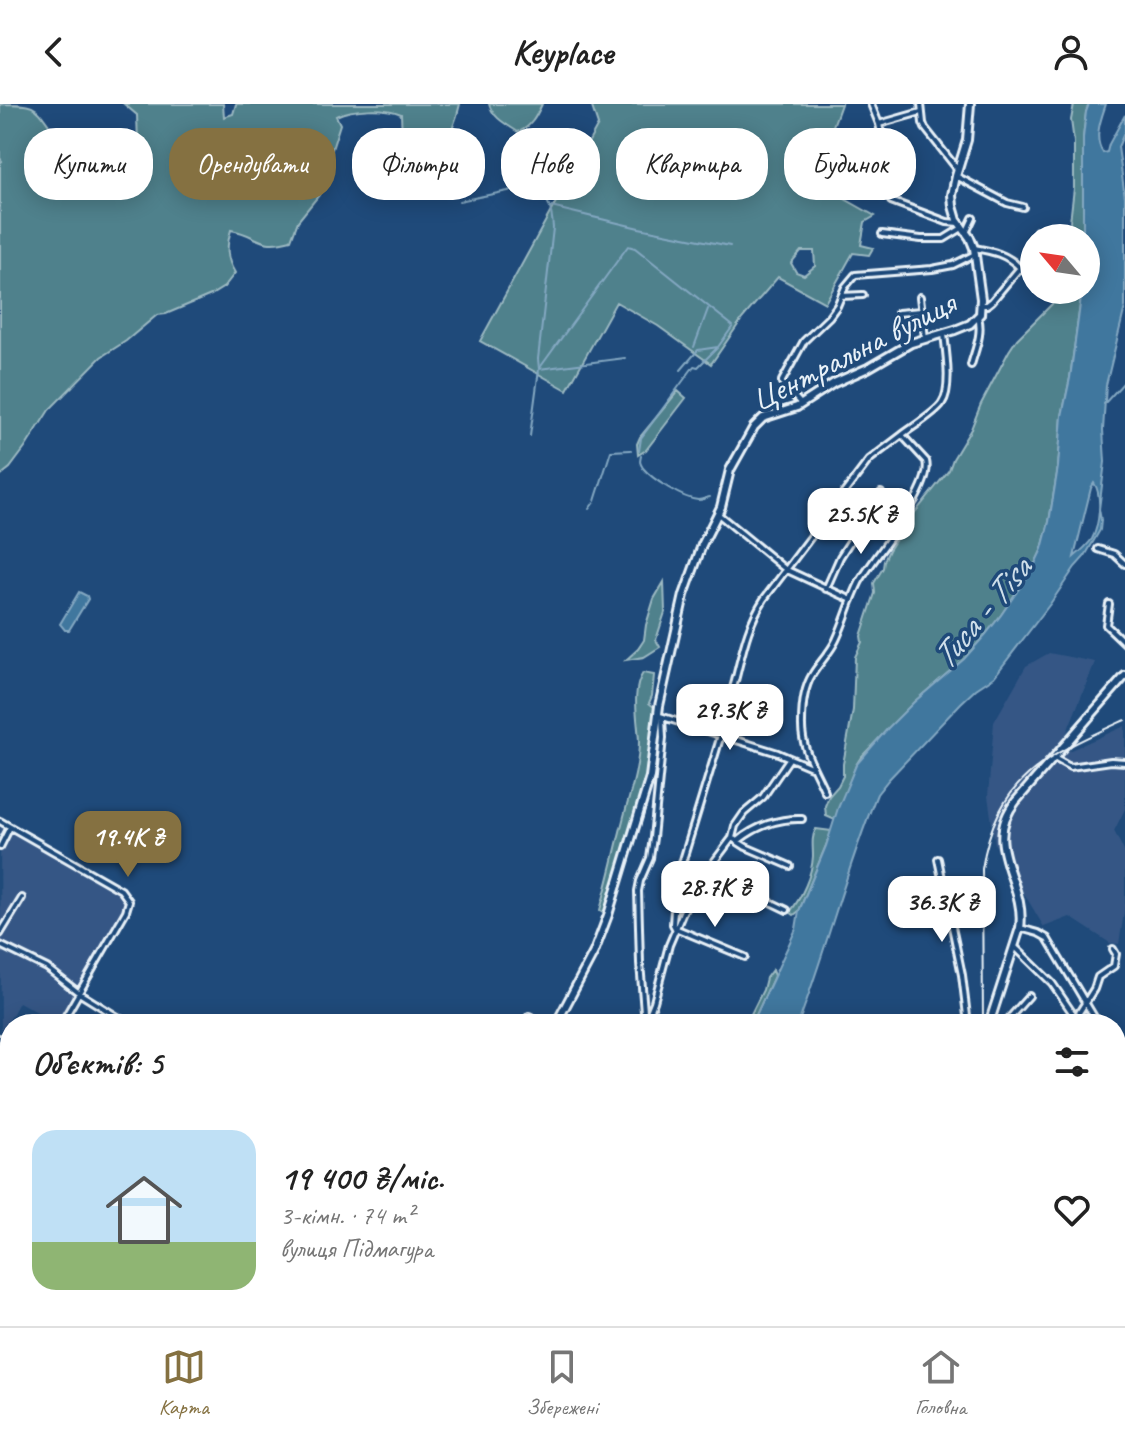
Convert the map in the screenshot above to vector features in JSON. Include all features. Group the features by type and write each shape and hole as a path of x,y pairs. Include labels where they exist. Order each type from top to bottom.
{"main road":[{"path":"970,104 967,140 952,195 954,214 974,251 981,305"},
{"name":"Центральна вулиця","path":"561,1014 594,952 608,915 650,777 684,595 698,555 718,514 730,470 754,427 763,418 801,404 902,348 970,324 978,317 981,305"},
{"path":"992,1014 1020,928 1021,911 1007,861 1002,826 1010,809 1125,676"}],"street":[{"path":"871,104 879,124 891,201 962,228"},
{"path":"921,104 925,128 957,173 1007,203 1023,207"},
{"path":"879,124 921,112"},
{"path":"882,234 944,239 973,218"},
{"path":"801,404 782,381 804,341 829,317 855,275 932,269 953,265 974,251 997,252 1020,268 992,301 981,305"},
{"path":"841,296 863,295"},
{"path":"920,297 925,338"},
{"path":"898,313 921,311"},
{"path":"971,365 980,331 978,317"},
{"path":"745,957 675,928 673,924 676,883 740,653 752,618 764,599 869,460 942,405 948,366 944,334"},
{"path":"825,792 811,767 805,747 802,726 808,683 831,650 860,581 915,500 926,476 926,461 902,435"},
{"path":"826,589 840,557 881,493"},
{"path":"718,514 785,569 852,600"},
{"path":"1098,549 1114,554 1125,564"},
{"path":"1109,604 1106,625 1125,643"},
{"path":"646,1014 640,963 638,891 650,858 653,838 663,738 660,716 778,753 811,767"},
{"path":"1054,757 1070,767 1125,762"},
{"path":"648,1014 675,928 708,870 732,838 735,826 744,813 763,797 789,759"},
{"path":"738,841 763,826 802,819"},
{"path":"0,821 121,890 129,901 67,1014"},
{"path":"0,847 10,827"},
{"path":"732,838 790,866"},
{"path":"938,859 962,975 967,1014"},
{"path":"708,870 787,910"},
{"path":"0,934 22,898"},
{"path":"1020,928 1047,938 1092,1014"},
{"path":"0,945 47,968 113,1014"},
{"path":"1013,946 1052,983 1073,1014"},
{"path":"1080,1014 1098,977 1114,966 1116,959 1113,949"},
{"path":"1013,1014 1029,996"}],"shaded area":[{"path":"1089,104 1106,104 1098,135 1103,153 1107,152 1125,115 1125,131 1118,147 1125,197 1125,307 1106,385 1100,530 1085,556 994,677 961,703 877,794 802,1014 757,1014 796,929 799,911 856,765 914,702 964,659 1001,615 1033,568 1049,522 1062,416 1080,304 1100,304 1100,224 1083,224 1083,138","holes":["1094,483 1099,509 1092,539 1074,557"]},
{"path":"79,592 88,599 69,630 65,630 60,624"},
{"path":"1049,653 1095,662 1063,742 1066,752 1125,726 1125,809 1114,831 1125,853 1125,907 1119,944 1110,943 1070,917 1044,927 995,845 988,796 994,722 1026,666"},
{"path":"0,823 115,890 124,900 124,908 65,1014 41,1014 19,1002 13,1014 1,1014"}],"green space":[{"path":"0,104 29,106 51,128 24,128 24,200 153,200 153,128 137,128 137,115 124,104 223,104 224,117 233,114 236,104 460,104 452,128 402,128 401,114 369,109 336,116 340,124 336,137 336,128 169,128 169,200 315,200 298,221 291,240 265,242 231,230 228,252 235,273 224,287 166,314 157,315 101,357 49,410 25,448 0,476"},
{"path":"489,104 542,104 533,121 524,128 512,128"},
{"path":"591,104 841,104 832,128 784,128 784,200 847,200 875,216 865,222 861,245 873,248 869,255 853,253 825,303 778,277 742,319 711,364 658,326 616,302 567,390 480,341 557,200 600,200 600,128 596,128","holes":["801,251 814,251 815,266 804,275 796,272 791,263"]},
{"path":"1074,104 1089,104 1083,138 1083,224 1070,222 1074,188 1071,120"},
{"path":"1052,304 1080,304 1062,416 1058,467 1042,549 1033,568 986,634 861,757 835,820 826,816 825,806 843,776 853,710 855,657 875,593 874,583 889,550 949,470 1017,339"},
{"path":"678,391 686,398 646,450 638,455 640,437"},
{"path":"664,582 665,612 656,640 660,647 644,657 626,660 644,640 654,599"},
{"path":"643,673 654,675 649,703 655,708 645,781 603,912 600,910 634,781 639,741 636,697"},
{"path":"816,829 832,831 799,911 794,915 790,912 811,871"},
{"path":"772,970 774,976 757,1014 751,1014 763,990"}],"waterway":[{"path":"459,201 501,192"},
{"path":"530,436 553,228 546,200"},
{"path":"551,207 730,246"},
{"path":"625,358 539,369 628,246 635,248 733,326 718,347"},
{"path":"694,347 708,309"},
{"path":"639,451 641,438 694,366 698,367 718,347 698,350 681,370"},
{"path":"1104,404 1125,381"},
{"path":"589,509 595,501 611,451 631,450"},
{"path":"641,456 643,468 668,488 692,499 710,497"}],"railway":[{"path":"983,1014 982,869 999,812 1013,791 1050,758 1125,720"}],"water label":[{"name":"Тиса - Tisa","path":"981,613"}]}
